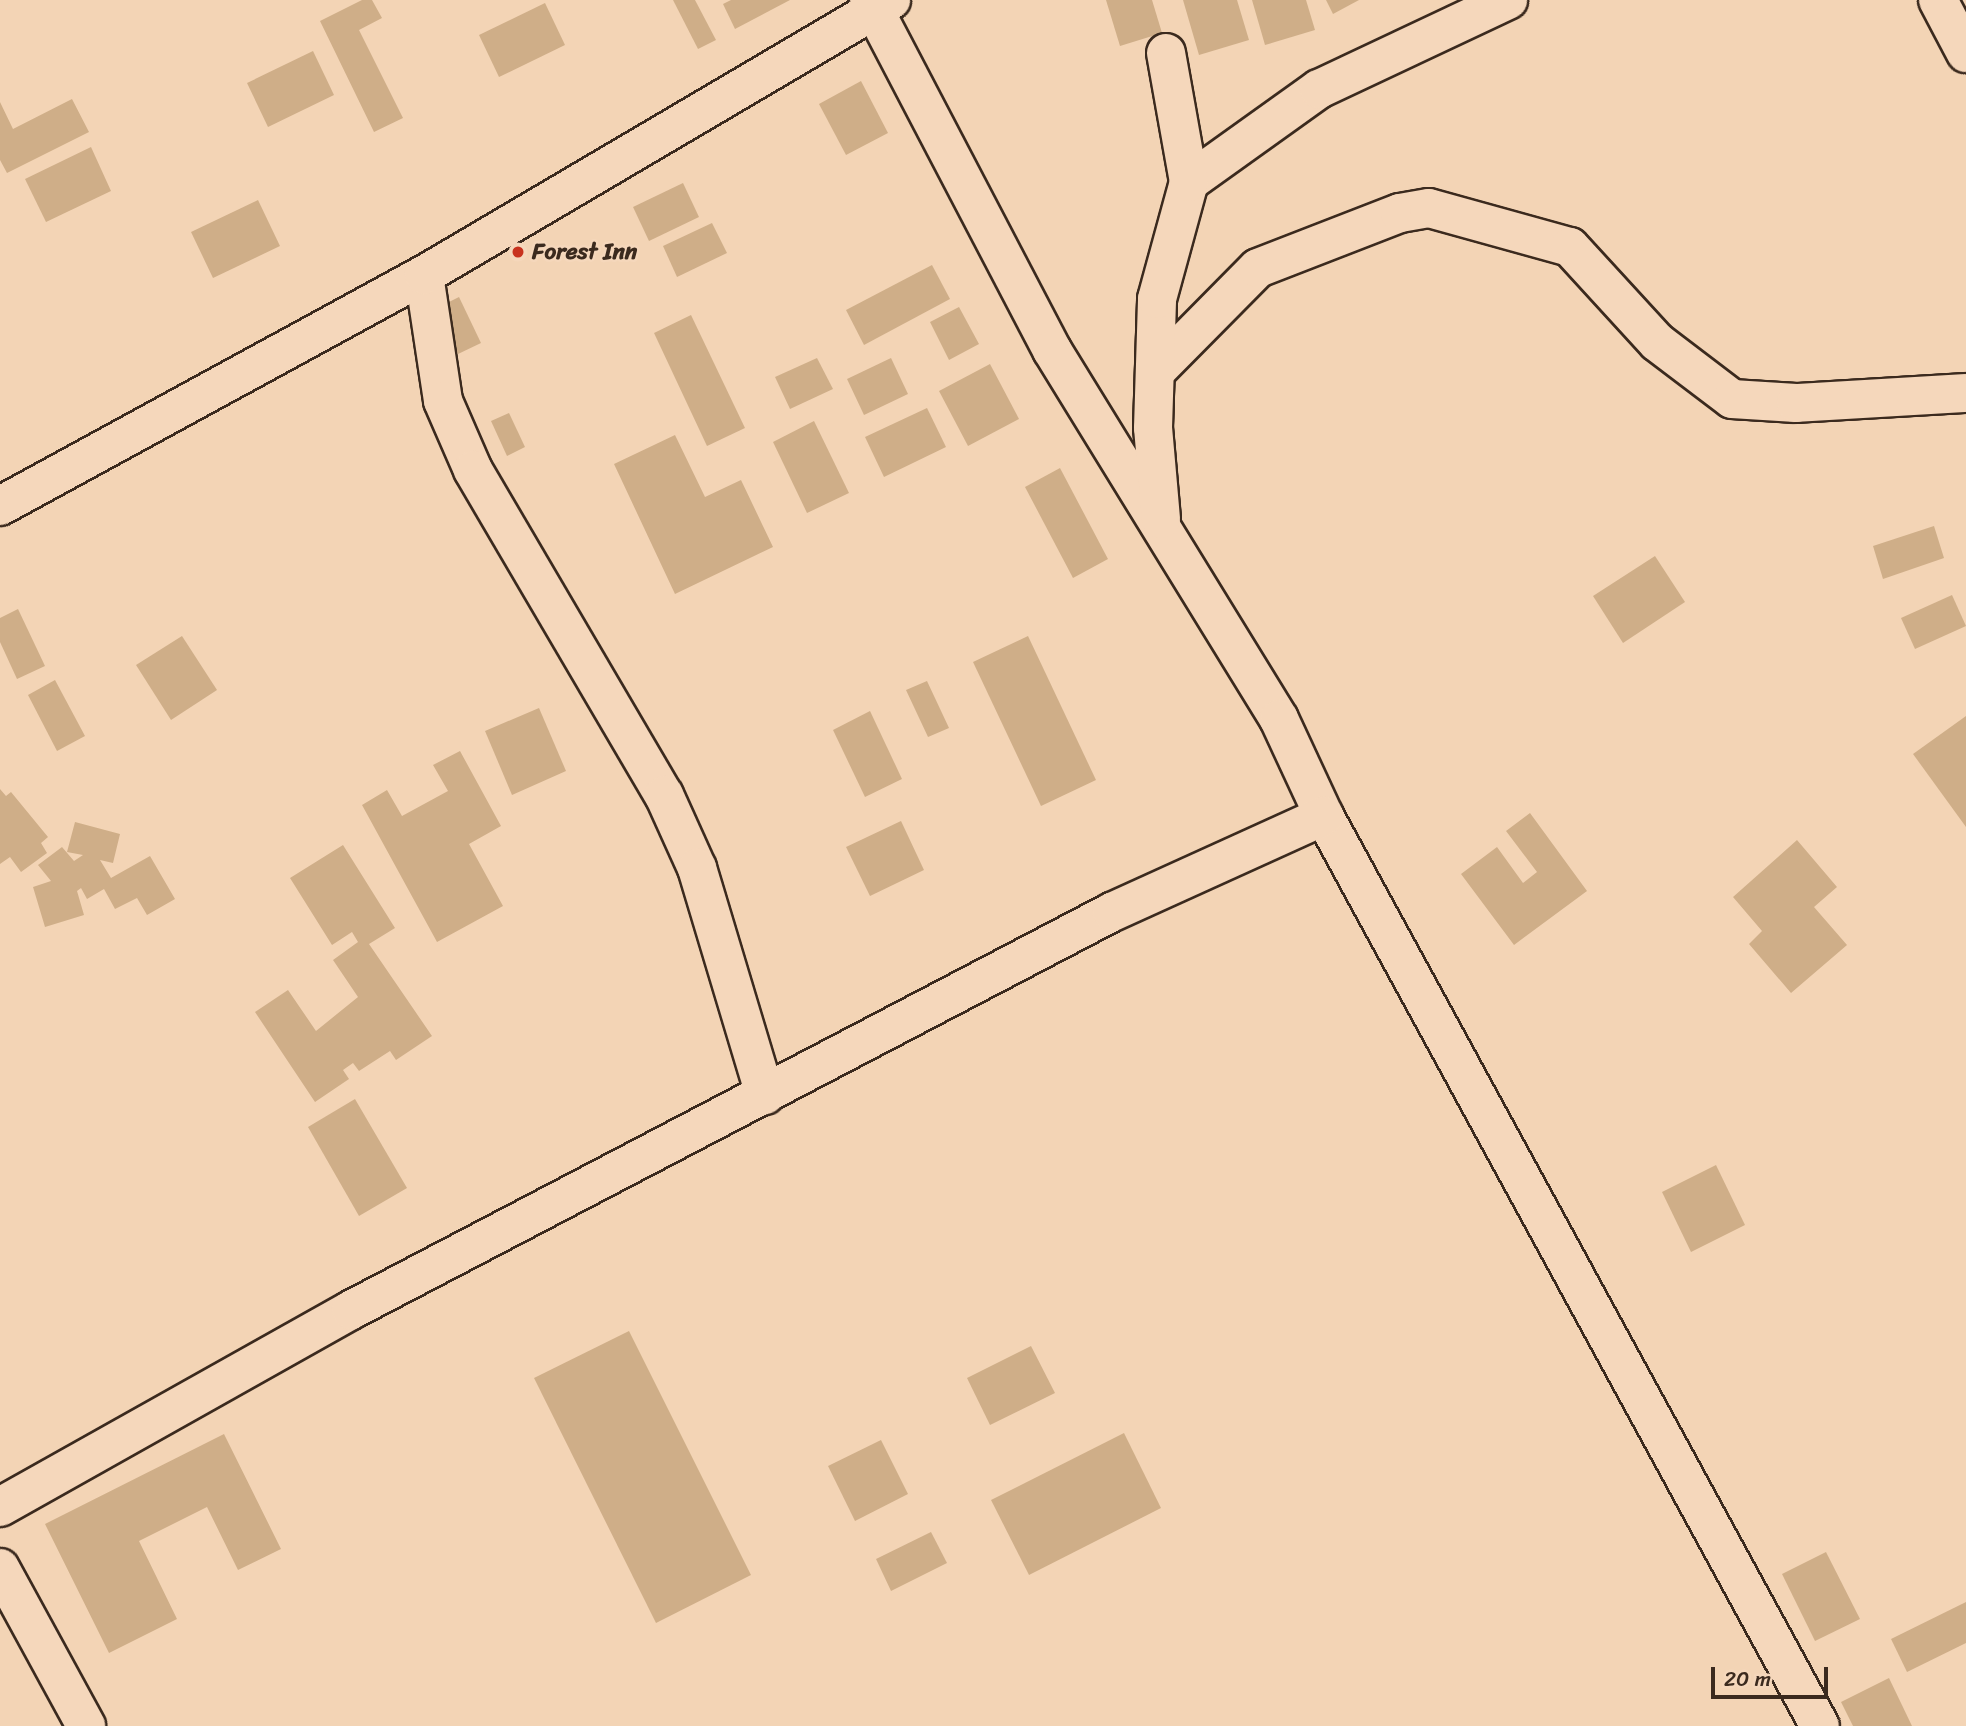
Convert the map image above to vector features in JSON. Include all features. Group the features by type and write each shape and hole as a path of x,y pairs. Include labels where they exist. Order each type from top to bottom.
{"street":[{"path":"1189,182 1319,89 1508,0"},
{"path":"1938,0 1966,53"},
{"path":"0,506 424,275 878,4 1052,350 1279,719 1324,816 1820,1726"},
{"path":"1163,531 1155,372 1159,282 1184,219 1189,182 1166,53"},
{"path":"1155,372 1258,268 1400,213 1429,208 1570,247 1657,342 1732,399 1796,403 1966,393"},
{"path":"424,275 443,401 480,481 664,795 697,868 765,1095"},
{"path":"0,1507 351,1310 1112,912 1324,816"},
{"path":"0,1568 86,1726"}],"building":[{"path":"362,0 372,0 382,18 359,30 403,118 374,132 320,21"},
{"path":"673,0 695,0 716,40 698,49"},
{"path":"731,0 790,0 735,29 723,4"},
{"path":"1106,0 1152,0 1162,33 1120,46"},
{"path":"1183,0 1237,0 1249,40 1199,55"},
{"path":"1252,0 1306,0 1315,30 1265,45"},
{"path":"1326,0 1359,0 1333,14"},
{"path":"545,3 565,45 499,77 479,35"},
{"path":"313,51 334,95 268,127 247,83"},
{"path":"861,81 888,133 846,155 819,104"},
{"path":"72,99 89,132 7,173 0,160 0,102 13,129"},
{"path":"91,147 111,191 46,222 25,179"},
{"path":"683,183 699,217 649,241 633,207"},
{"path":"258,200 280,246 213,278 191,232"},
{"path":"712,223 727,253 677,277 663,246"},
{"path":"932,265 950,299 864,345 846,310"},
{"path":"459,297 481,343 458,354 437,308"},
{"path":"959,307 979,344 949,360 930,322"},
{"path":"691,315 745,428 707,446 654,333"},
{"path":"817,358 833,389 790,409 775,377"},
{"path":"891,358 908,394 864,415 847,379"},
{"path":"990,364 1019,419 968,446 939,391"},
{"path":"927,408 946,447 884,477 865,437"},
{"path":"509,413 525,447 507,456 491,421"},
{"path":"814,421 849,493 807,513 773,442"},
{"path":"675,435 705,497 741,480 773,547 675,594 614,464"},
{"path":"1060,468 1108,559 1073,578 1025,487"},
{"path":"1934,526 1944,558 1883,579 1873,546"},
{"path":"1655,556 1685,602 1623,643 1593,596"},
{"path":"1952,595 1966,626 1915,649 1901,618"},
{"path":"18,609 45,666 17,679 0,642 0,618"},
{"path":"182,636 217,690 171,720 136,665"},
{"path":"1028,636 1096,780 1041,806 973,662"},
{"path":"55,680 85,736 57,751 28,695"},
{"path":"927,681 949,728 928,737 906,690"},
{"path":"539,708 566,771 512,795 485,731"},
{"path":"870,711 902,779 865,797 833,730"},
{"path":"1966,716 1966,827 1913,754"},
{"path":"460,751 501,826 469,844 503,906 437,942 362,805 387,790 402,816 448,791 433,765"},
{"path":"0,789 6,796 11,792 48,837 41,843 47,853 21,872 10,857 0,864"},
{"path":"1530,813 1587,891 1514,945 1461,874 1497,847 1523,883 1537,872 1506,831"},
{"path":"901,821 924,870 870,896 846,847"},
{"path":"75,822 120,834 113,863 100,860 111,878 150,856 175,899 147,915 137,898 115,909 104,889 87,899 81,888 77,891 84,915 45,927 33,887 51,881 38,865 62,847 74,861 83,855 67,852"},
{"path":"1797,840 1837,887 1814,907 1847,945 1791,993 1749,944 1762,931 1733,897"},
{"path":"343,845 395,928 369,944 432,1036 396,1060 390,1051 359,1071 353,1063 343,1070 349,1079 315,1102 255,1012 288,990 316,1031 358,997 333,960 358,942 352,932 332,945 290,878"},
{"path":"355,1099 407,1188 359,1216 308,1127"},
{"path":"1716,1165 1745,1225 1691,1252 1662,1192"},
{"path":"629,1331 751,1575 656,1623 534,1378"},
{"path":"1031,1346 1055,1393 990,1425 967,1378"},
{"path":"1124,1433 1161,1508 1029,1575 991,1500"},
{"path":"224,1434 281,1549 238,1570 207,1507 139,1541 177,1619 109,1653 45,1524"},
{"path":"881,1440 908,1494 855,1521 828,1466"},
{"path":"931,1532 947,1563 891,1591 876,1559"},
{"path":"1826,1552 1860,1619 1815,1641 1782,1574"},
{"path":"1966,1602 1966,1643 1907,1672 1891,1639"},
{"path":"1889,1678 1912,1726 1853,1726 1841,1702"}],"place":[{"name":"Forest Inn","path":"518,252"}]}
